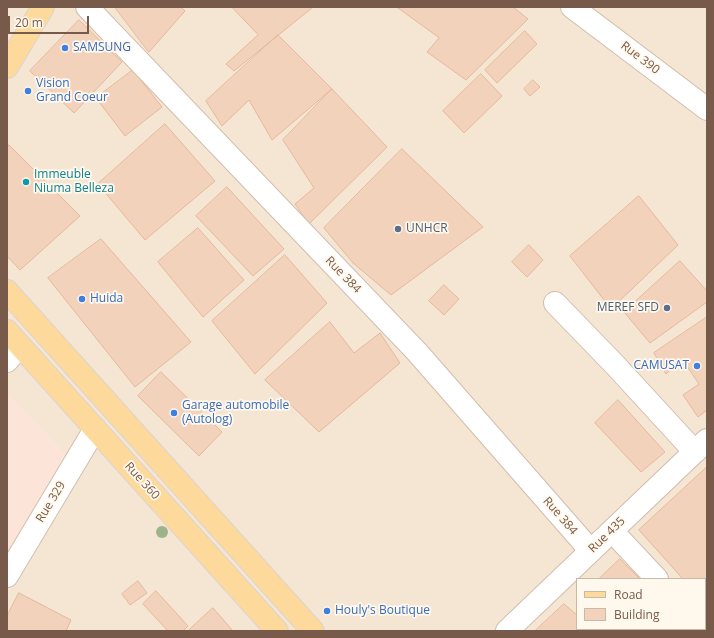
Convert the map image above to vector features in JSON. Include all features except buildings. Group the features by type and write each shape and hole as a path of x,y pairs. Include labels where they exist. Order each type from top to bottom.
{"main road":[{"path":"7,67 43,7"},
{"path":"7,291 313,631"},
{"name":"Rue 360","path":"11,346 95,429 277,631"}],"street":[{"name":"Rue 384","path":"87,7 416,352 591,551"},
{"name":"Rue 390","path":"572,7 707,109"},
{"path":"555,304 616,366 701,446"},
{"name":"Rue 329","path":"7,576 95,429"},
{"name":"Rue 435","path":"507,631 701,446"},
{"path":"612,531 656,578"}],"shaded area":[{"path":"7,7 707,7 707,631 7,631"},
{"path":"7,392 68,456 7,556"}],"place":[{"name":"SAMSUNG","path":"65,48"},
{"name":"Vision Grand Coeur","path":"28,91"},
{"name":"Immeuble Niuma Belleza","path":"26,182"},
{"name":"UNHCR","path":"398,229"},
{"name":"Huida","path":"82,299"},
{"name":"MEREF SFD","path":"667,308"},
{"name":"CAMUSAT","path":"697,366"},
{"name":"Garage automobile (Autolog)","path":"174,413"},
{"name":"Houly's Boutique","path":"327,611"}]}
